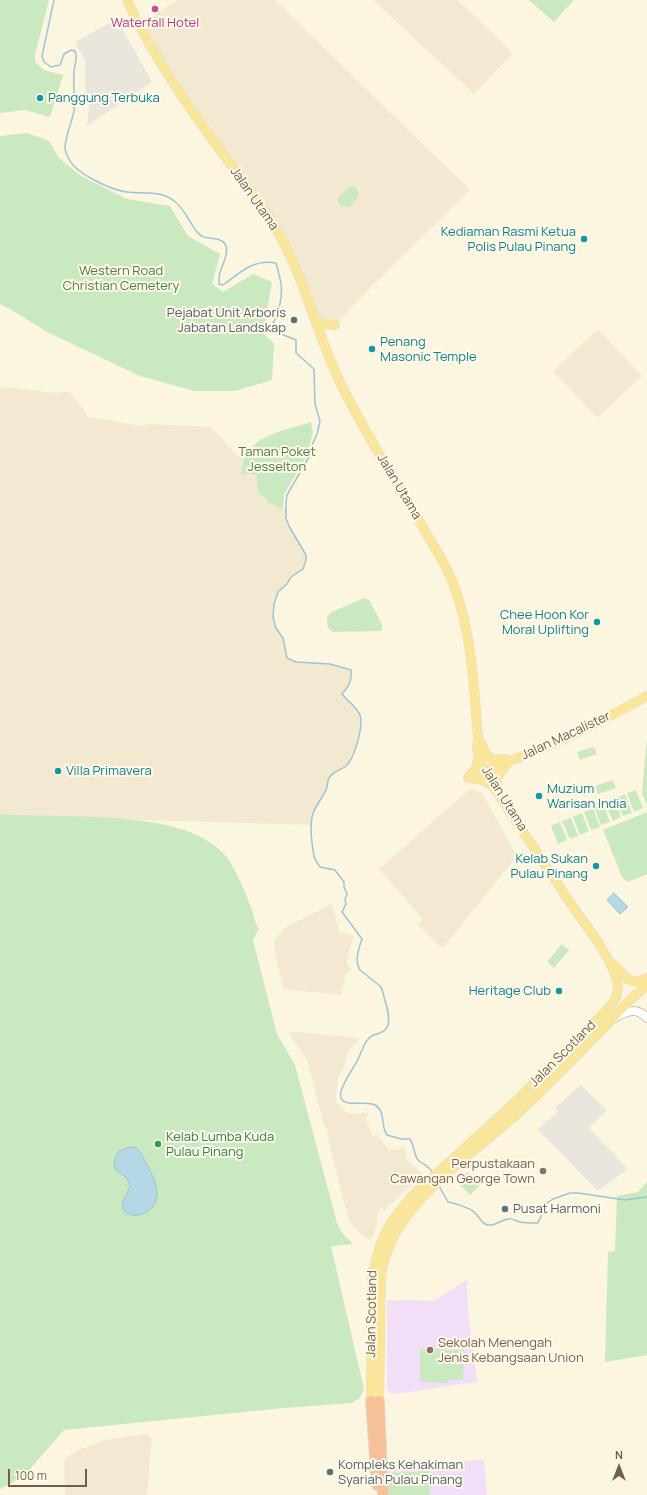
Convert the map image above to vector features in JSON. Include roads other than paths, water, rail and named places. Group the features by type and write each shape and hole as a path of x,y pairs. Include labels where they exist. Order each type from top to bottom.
{"highway":[{"name":"Jalan Scotland","path":"375,1401 377,1495"},
{"name":"Jalan Scotland","path":"375,1401 383,1495"}],"main road":[{"name":"Jalan Utama","path":"128,1 139,26 172,83 271,220 287,248 339,380 376,450 404,494 447,570 456,590 465,624 470,658 478,750 483,771 571,904 596,939 609,961 616,977 618,990"},
{"path":"315,320 324,324 335,325"},
{"name":"Jalan Macalister","path":"483,771 509,762 572,735 647,696"},
{"path":"478,738 484,752 490,759 498,761 520,757"},
{"path":"479,756 476,768 468,778 479,779 494,788 497,777 509,762"},
{"path":"609,961 630,981 638,982 647,978"},
{"name":"Jalan Scotland","path":"436,1179 518,1113 647,985"},
{"name":"Jalan Scotland","path":"375,1401 382,1268 396,1231 436,1179 609,1008 613,1003 618,990"},
{"path":"612,1019 632,1011 638,1011 647,1018"}],"water":[{"path":"614,893 628,907 620,914 607,900"},
{"path":"129,1147 137,1148 151,1172 157,1192 157,1197 152,1208 142,1214 137,1215 131,1215 122,1208 123,1201 130,1187 127,1178 115,1169 114,1161 118,1152"}],"waterway":[{"path":"54,0 42,56 44,62 51,67 60,65 64,54 71,50 75,51 76,53 74,71 74,111 65,145 69,160 84,174 114,189 127,192 163,195 178,204 200,235 222,241 225,244 227,251 219,276 219,284 223,285 242,271 254,265 268,262 276,263 281,281 281,295 277,314 269,329 296,340 296,353 314,369 315,404 320,421 309,457 287,495 286,503 286,518 306,555 306,560 303,569 291,577 287,584 278,592 274,604 273,617 276,628 283,638 287,658 296,662 330,664 351,670 350,683 342,694 357,709 360,715 361,727 352,757 344,768 333,773 329,778 326,790 314,811 311,827 312,846 314,857 320,867 335,870 344,882 344,887 347,894 345,900 346,904 342,912 362,939 358,954 358,966 360,970 382,989 389,1016 387,1028 382,1032 371,1036 366,1042 344,1084 341,1098 347,1103 367,1103 375,1105 381,1111 387,1135 401,1139 410,1139 417,1159 432,1172"},
{"path":"439,1186 448,1202 472,1210 483,1223 488,1225 510,1219 520,1222 538,1223 547,1203 553,1199 570,1193 625,1200 647,1197"}],"place":[{"name":"Waterfall Hotel","path":"155,9"},
{"name":"Panggung Terbuka","path":"40,98"},
{"name":"Kediaman Rasmi Ketua Polis Pulau Pinang","path":"584,239"},
{"name":"Pejabat Unit Arboris Jabatan Landskap","path":"294,320"},
{"name":"Penang Masonic Temple","path":"372,349"},
{"name":"Chee Hoon Kor Moral Uplifting","path":"597,622"},
{"name":"Villa Primavera","path":"58,771"},
{"name":"Muzium Warisan India","path":"539,796"},
{"name":"Kelab Sukan Pulau Pinang","path":"596,866"},
{"name":"Heritage Club","path":"559,991"},
{"name":"Kelab Lumba Kuda Pulau Pinang","path":"158,1144"},
{"name":"Perpustakaan Cawangan George Town","path":"543,1171"},
{"name":"Pusat Harmoni","path":"505,1209"},
{"name":"Sekolah Menengah Jenis Kebangsaan Union","path":"430,1350"},
{"name":"Kompleks Kehakiman Syariah Pulau Pinang","path":"330,1472"}],"park label":[{"name":"Western Road Christian Cemetery","path":"121,278"},
{"name":"Taman Poket Jesselton","path":"277,460"}]}
